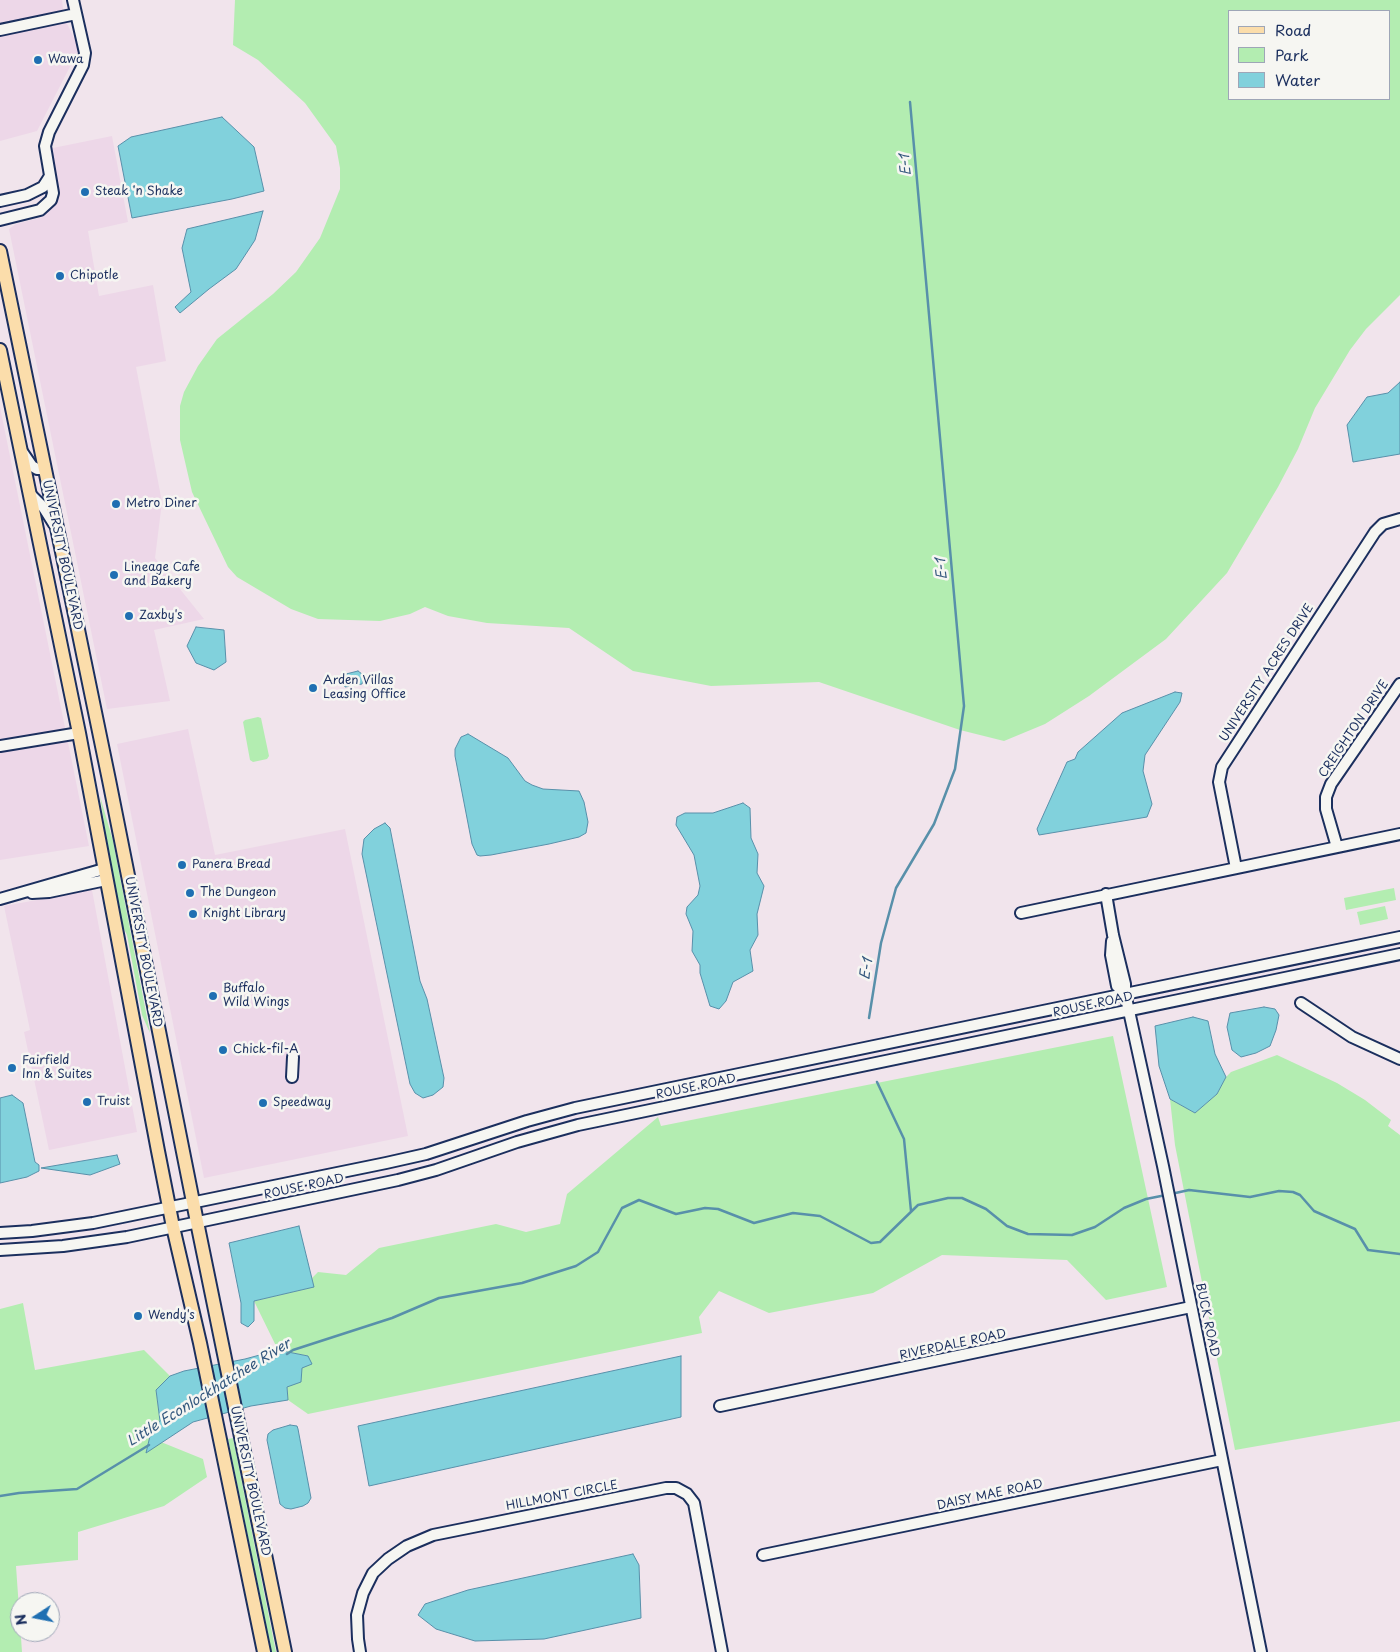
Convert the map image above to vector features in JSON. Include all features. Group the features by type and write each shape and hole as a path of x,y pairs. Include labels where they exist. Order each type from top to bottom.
{"main road":[{"name":"UNIVERSITY BOULEVARD","path":"0,252 285,1652"},
{"name":"UNIVERSITY BOULEVARD","path":"0,350 79,733 169,1208 200,1343 264,1652"},
{"path":"70,689 92,728 99,732"},
{"path":"79,733 92,742 109,780"}],"street":[{"path":"0,220 40,210 51,200 53,193 46,146 50,127 83,65 85,53 73,0"},
{"path":"0,30 76,14"},
{"path":"0,201 27,195 43,187 50,176"},
{"path":"21,450 32,466 38,469 45,469"},
{"path":"30,494 44,508 57,529"},
{"name":"UNIVERSITY ACRES DRIVE","path":"1236,868 1220,782 1222,767 1375,532 1383,524 1400,519"},
{"name":"CREIGHTON DRIVE","path":"1337,847 1326,809 1326,797 1331,784 1400,684"},
{"path":"0,746 79,733"},
{"path":"1021,913 1400,834"},
{"path":"0,899 48,884 105,875"},
{"name":"BUCK ROAD","path":"1106,894 1113,935 1117,986 1125,994 1163,1166 1261,1652"},
{"name":"ROUSE ROAD","path":"0,1233 67,1227 169,1208 426,1154 527,1121 575,1108 1400,937"},
{"name":"ROUSE ROAD","path":"0,1250 65,1246 127,1237 398,1180 436,1170 517,1142 578,1125 1400,954"},
{"path":"1301,1003 1352,1037 1400,1059"},
{"path":"292,1077 293,1057"},
{"path":"575,1108 578,1125"},
{"name":"RIVERDALE ROAD","path":"720,1406 1191,1307"},
{"name":"DAISY MAE ROAD","path":"763,1555 1222,1460"},
{"name":"HILLMONT CIRCLE","path":"360,1652 357,1615 363,1593 373,1573 388,1558 407,1546 433,1536 666,1488 676,1488 687,1494 694,1503 722,1652"}],"shaded area":[{"path":"0,0 62,0 64,17 79,49 37,131 0,141"},
{"path":"112,136 128,222 88,231 99,296 153,285 166,361 136,367 162,502 155,558 204,619 154,630 170,701 107,709 9,229 16,224 43,217 55,203 57,194 53,148"},
{"path":"0,407 89,846 0,860"},
{"path":"188,729 215,855 345,829 408,1136 204,1178 117,744"},
{"path":"92,890 137,1132 49,1150 24,1032 30,1030 4,906"}],"green space":[{"path":"235,0 1400,0 1400,295 1366,329 1350,350 1315,408 1298,449 1278,487 1227,573 1166,639 1089,696 1045,724 1004,741 960,730 819,682 711,686 633,671 569,628 487,623 448,616 425,607 410,614 380,621 318,619 291,609 237,577 228,567 192,492 180,440 180,406 184,392 198,366 217,339 273,294 296,272 320,238 340,189 340,168 336,146 305,103 258,60 233,45"},
{"path":"258,717 261,718 269,756 267,759 253,762 250,760 243,722"},
{"path":"100,796 113,841 150,1033 142,1015 127,935 118,917"},
{"path":"1394,888 1396,900 1346,910 1344,898"},
{"path":"1385,906 1388,919 1360,925 1357,912"},
{"path":"1113,1036 1167,1287 1106,1300 1067,1260 942,1255 873,1293 769,1313 719,1291 699,1317 702,1333 308,1414 288,1400 287,1387 302,1368 308,1356 278,1350 254,1301 313,1287 312,1278 318,1272 346,1275 379,1248 496,1224 526,1232 560,1224 567,1194 658,1117 661,1126"},
{"path":"1277,1055 1337,1083 1365,1100 1391,1120 1388,1126 1400,1135 1400,1421 1235,1450 1175,1145 1170,1099 1195,1113 1217,1094 1226,1077 1231,1072"},
{"path":"23,1303 35,1370 144,1350 170,1376 156,1390 160,1421 150,1436 147,1452 161,1442 203,1459 207,1477 164,1506 78,1532 78,1560 16,1566 18,1592 10,1592 10,1642 21,1642 22,1652 0,1652 0,1309"},
{"path":"233,1438 276,1652 271,1652 228,1439"}],"water":[{"path":"222,117 254,147 264,191 132,218 118,146 131,137"},
{"path":"263,211 255,240 236,269 180,313 175,307 191,292 182,248 187,229"},
{"path":"1400,382 1400,454 1353,462 1347,425 1367,397 1388,393"},
{"path":"196,627 224,630 226,662 214,670 196,663 187,646"},
{"path":"358,671 362,674 362,684 345,687 342,684 340,678 342,675"},
{"path":"1175,692 1182,693 1180,702 1145,755 1143,771 1152,804 1147,817 1039,835 1037,829 1067,762 1075,759 1078,752 1122,713"},
{"path":"468,734 508,758 525,781 532,785 543,789 579,791 584,802 588,822 586,833 579,837 549,844 491,855 477,855 472,844 455,756 455,749 461,737"},
{"path":"743,803 750,808 751,838 758,854 757,873 764,886 757,914 758,935 750,950 753,971 733,982 726,1001 719,1009 710,1006 700,973 700,965 692,951 693,931 686,914 687,907 698,895 700,886 694,855 676,825 677,817 685,813 713,813"},
{"path":"385,823 390,828 420,981 427,999 444,1078 443,1087 433,1095 423,1098 415,1093 410,1084 362,854 364,839 374,829"},
{"path":"1264,1007 1275,1009 1279,1015 1270,1046 1256,1053 1241,1057 1232,1050 1227,1027 1230,1013"},
{"path":"1193,1017 1208,1021 1215,1054 1226,1077 1217,1094 1195,1113 1170,1099 1159,1066 1155,1026"},
{"path":"12,1095 23,1103 35,1162 39,1165 39,1171 27,1177 0,1183 0,1098"},
{"path":"117,1155 120,1164 90,1175 41,1168"},
{"path":"299,1226 314,1287 254,1301 254,1321 248,1327 241,1323 241,1303 229,1243"},
{"path":"278,1350 308,1356 312,1364 302,1368 301,1382 287,1387 288,1400 251,1406 193,1422 146,1453 150,1436 160,1421 156,1390 170,1376 184,1371 245,1359"},
{"path":"681,1356 681,1417 369,1486 358,1426"},
{"path":"290,1425 297,1426 298,1429 311,1498 303,1506 291,1509 285,1508 280,1504 267,1440 268,1434 273,1430"},
{"path":"633,1554 639,1565 641,1618 544,1639 475,1641 436,1629 418,1615 425,1604 468,1590"}],"waterway":[{"name":"E-1","path":"869,1018 881,943 896,888 934,824 955,769 964,706 910,102"},
{"name":"E-1","path":"877,1082 904,1139 911,1211"},
{"name":"Little Econlockhatchee River","path":"1171,1194 1189,1190 1250,1197 1279,1191 1293,1192 1300,1195 1314,1211 1355,1229 1368,1250 1400,1254"},
{"name":"Little Econlockhatchee River","path":"287,1354 293,1350 392,1318 439,1298 522,1283 576,1266 598,1252 622,1208 639,1200 676,1214 705,1208 718,1209 754,1223 793,1213 820,1216 871,1243 880,1242 918,1205 948,1198 962,1198 986,1209 1007,1226 1028,1234 1072,1235 1095,1227 1124,1208 1146,1199 1166,1195"},
{"name":"Little Econlockhatchee River","path":"0,1496 77,1489 149,1445"}],"place":[{"name":"Wawa","path":"38,60"},
{"name":"Steak 'n Shake","path":"85,192"},
{"name":"Chipotle","path":"60,276"},
{"name":"Metro Diner","path":"116,504"},
{"name":"Lineage Cafe and Bakery","path":"114,575"},
{"name":"Zaxby's","path":"129,616"},
{"name":"Arden Villas Leasing Office","path":"313,688"},
{"name":"Panera Bread","path":"182,865"},
{"name":"The Dungeon","path":"190,893"},
{"name":"Knight Library","path":"193,914"},
{"name":"Buffalo Wild Wings","path":"213,996"},
{"name":"Chick-fil-A","path":"223,1050"},
{"name":"Fairfield Inn & Suites","path":"12,1068"},
{"name":"Truist","path":"87,1102"},
{"name":"Speedway","path":"263,1103"},
{"name":"Wendy's","path":"138,1316"}]}
